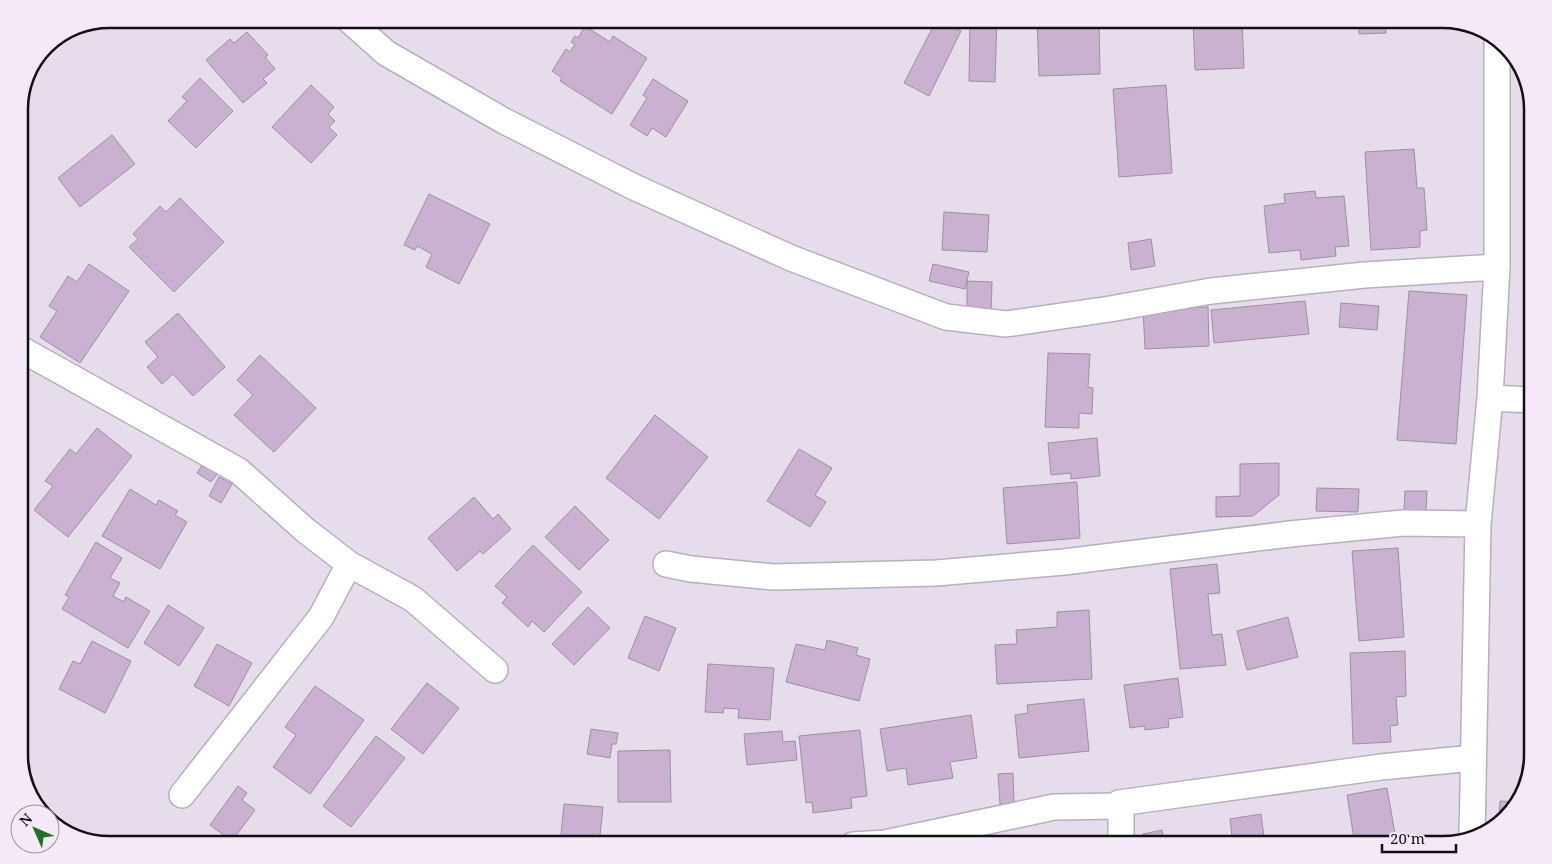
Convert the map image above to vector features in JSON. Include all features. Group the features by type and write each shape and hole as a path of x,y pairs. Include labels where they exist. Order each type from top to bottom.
{"street":[{"path":"358,28 386,53 504,121 617,179 791,258 946,317 1006,324 1110,309 1211,291 1364,275 1497,267"},
{"path":"1472,831 1478,524 1490,398 1497,267 1497,48"},
{"path":"28,353 239,471 306,530 349,564 414,599 495,670"},
{"path":"1490,398 1524,400"},
{"path":"666,564 691,569 773,577 936,573 1064,562 1281,535 1403,523 1478,524"},
{"path":"182,795 321,617 349,564"},
{"path":"1121,836 1121,806 1119,803 1381,767 1473,758"},
{"path":"922,836 1054,807 1121,806"}],"building":[{"path":"584,28 588,28 610,42 613,36 647,58 612,114 560,81 562,78 552,71 566,49 570,52 575,44 571,42 575,36 578,38"},
{"path":"932,28 955,28 961,31 929,96 904,83"},
{"path":"970,28 997,28 995,82 969,81"},
{"path":"1037,28 1099,28 1100,74 1039,76"},
{"path":"1193,28 1242,28 1244,68 1195,70"},
{"path":"1359,28 1386,28 1386,33 1359,34"},
{"path":"247,32 268,55 265,57 275,69 263,79 267,83 243,103 206,60 230,39 234,43"},
{"path":"200,78 233,111 196,148 168,121 187,101 182,97"},
{"path":"653,79 688,101 666,137 652,128 647,136 630,125 647,98 643,95"},
{"path":"311,85 334,107 328,114 335,121 329,127 337,135 311,163 272,127"},
{"path":"1166,85 1172,173 1119,177 1113,89"},
{"path":"112,135 135,164 80,207 58,178"},
{"path":"1414,149 1417,188 1424,188 1427,230 1420,231 1420,247 1371,250 1365,152"},
{"path":"1315,191 1316,198 1344,196 1349,246 1335,247 1336,256 1301,260 1300,250 1269,253 1264,206 1285,203 1284,194"},
{"path":"429,194 490,224 459,284 426,267 432,254 417,246 415,250 404,245"},
{"path":"180,198 224,242 174,292 129,247 138,239 133,234 160,206 166,212"},
{"path":"944,212 989,215 987,252 942,250"},
{"path":"1151,239 1155,266 1131,270 1128,243"},
{"path":"89,264 129,291 80,363 40,337 57,311 49,306 68,276 77,282"},
{"path":"933,264 969,272 965,289 929,281"},
{"path":"967,281 992,282 991,312 967,311"},
{"path":"1409,291 1467,295 1456,444 1397,440"},
{"path":"1305,301 1309,334 1214,343 1211,310"},
{"path":"1341,303 1379,306 1377,330 1339,327"},
{"path":"1208,307 1209,346 1145,349 1143,310"},
{"path":"178,313 225,367 193,396 173,374 162,384 147,367 158,357 145,342"},
{"path":"1048,353 1090,354 1088,387 1093,388 1092,414 1079,413 1079,428 1045,427"},
{"path":"260,355 316,408 274,452 234,415 253,395 237,380"},
{"path":"655,415 708,457 659,519 606,478"},
{"path":"97,428 132,456 68,537 34,510 53,486 45,481 70,449 76,454"},
{"path":"1097,438 1100,476 1071,479 1071,473 1051,475 1048,443"},
{"path":"799,449 832,468 815,495 826,502 810,527 767,501"},
{"path":"206,459 221,469 211,482 197,473"},
{"path":"1279,463 1279,495 1253,516 1216,517 1216,497 1240,496 1240,464"},
{"path":"219,477 232,484 221,503 209,496"},
{"path":"1077,482 1080,538 1007,544 1003,488"},
{"path":"1317,488 1359,489 1358,512 1316,511"},
{"path":"130,489 156,505 159,500 178,511 175,515 187,522 160,569 102,536"},
{"path":"1405,491 1427,491 1426,511 1404,511"},
{"path":"474,497 493,519 498,514 511,529 483,554 480,551 457,571 428,538"},
{"path":"575,506 609,540 579,570 545,537"},
{"path":"96,542 122,558 110,578 120,583 113,596 124,602 126,597 150,611 128,648 62,609 69,597 65,595"},
{"path":"533,545 582,592 544,632 532,621 528,627 502,603 507,597 495,586"},
{"path":"1398,548 1404,637 1359,641 1352,551"},
{"path":"1217,564 1220,593 1208,594 1212,635 1222,634 1226,665 1180,669 1170,569"},
{"path":"168,605 204,628 179,666 144,643"},
{"path":"588,607 610,628 574,665 552,644"},
{"path":"1089,610 1092,679 997,684 995,645 1017,644 1016,630 1057,627 1057,612"},
{"path":"645,616 676,628 659,671 628,658"},
{"path":"1288,617 1298,657 1247,670 1237,631"},
{"path":"827,640 858,648 856,655 870,659 859,701 786,682 796,644 825,650"},
{"path":"92,641 131,661 105,713 59,689 73,661 80,664"},
{"path":"217,644 252,663 229,706 194,686"},
{"path":"1405,651 1406,696 1396,697 1398,725 1390,726 1391,742 1353,744 1350,653"},
{"path":"708,664 774,668 770,720 738,718 739,709 724,708 723,713 705,712"},
{"path":"1178,678 1183,717 1168,719 1169,727 1145,730 1144,726 1130,728 1124,685"},
{"path":"427,683 459,708 423,754 391,729"},
{"path":"315,686 364,720 310,794 273,767 296,735 285,727"},
{"path":"1084,699 1089,751 1019,758 1015,715 1028,713 1027,705"},
{"path":"971,715 977,758 950,762 953,778 908,785 906,768 887,771 880,729"},
{"path":"591,729 618,733 616,744 612,744 610,758 587,754"},
{"path":"860,730 867,796 851,798 852,808 813,813 812,802 806,803 799,736"},
{"path":"782,731 783,742 795,741 797,760 747,765 744,734"},
{"path":"376,736 405,758 351,827 323,806"},
{"path":"670,750 671,802 618,802 618,751"},
{"path":"1013,773 1014,803 1000,804 998,774"},
{"path":"238,786 247,793 242,800 255,810 236,836 225,836 210,825"},
{"path":"1387,788 1395,836 1354,836 1347,795"},
{"path":"1500,801 1510,802 1508,805 1499,814"},
{"path":"564,804 603,807 600,836 561,836"},
{"path":"1261,814 1264,836 1232,836 1230,819"},
{"path":"1162,830 1163,836 1143,836 1143,834"}]}
